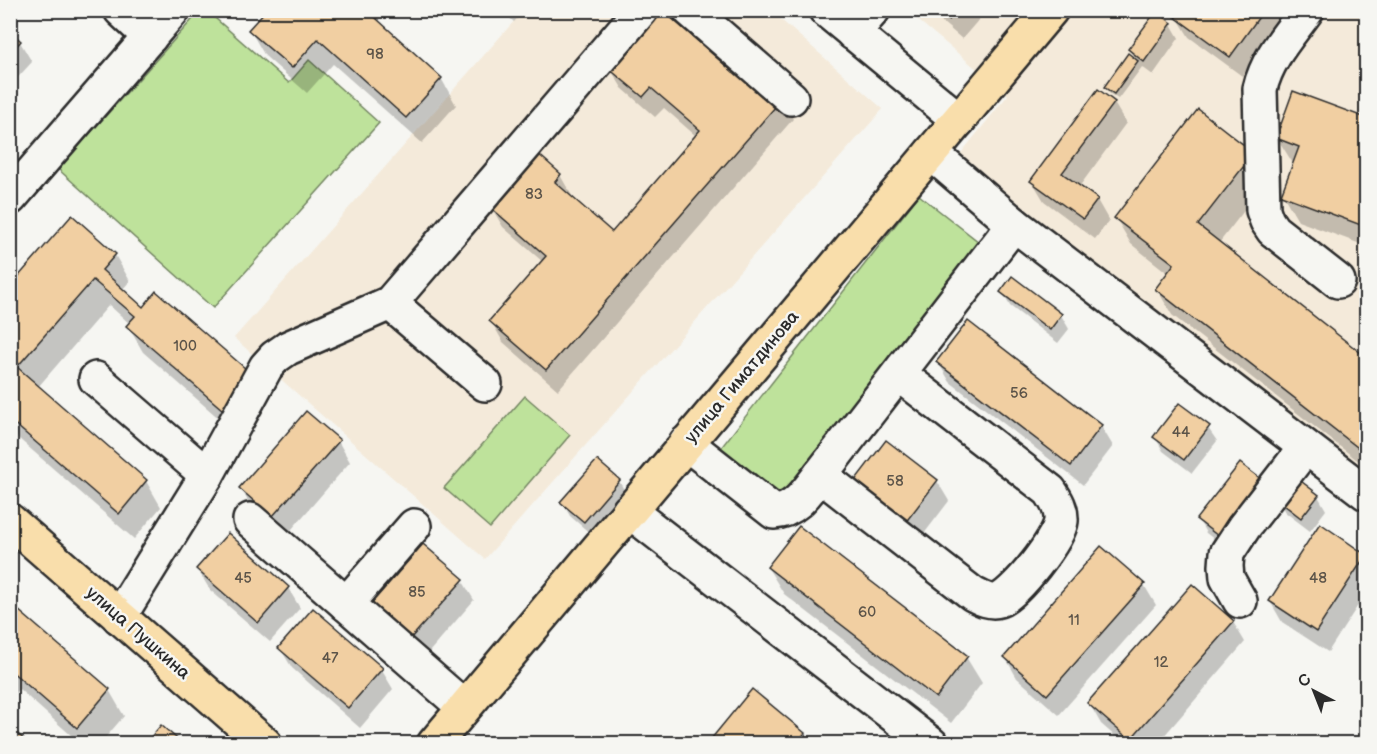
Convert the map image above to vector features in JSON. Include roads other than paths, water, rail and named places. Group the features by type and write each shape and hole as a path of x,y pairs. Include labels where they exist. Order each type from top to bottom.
{"main road":[{"name":"улица Гиматдинова","path":"434,744 1051,10"},
{"name":"улица Пушкина","path":"10,521 265,744"}],"street":[{"path":"121,10 150,37"},
{"path":"10,198 173,10"},
{"path":"119,617 207,475 266,366 275,357 296,344 390,303 641,10"},
{"path":"690,10 791,98"},
{"path":"826,10 863,22 959,120"},
{"path":"1307,10 1271,59 1260,88 1263,210 1273,230 1338,281"},
{"path":"931,153 1014,224 1366,493"},
{"path":"686,443 774,512 781,512 797,502 1014,224"},
{"path":"390,303 485,384"},
{"path":"820,475 973,594 985,600 998,601 1014,591 1056,537 1061,521 1059,506 1050,491 898,374"},
{"path":"96,379 207,475"},
{"path":"1240,601 1227,578 1227,553 1244,527 1305,448"},
{"path":"629,511 931,744"},
{"path":"250,520 464,707"},
{"path":"346,604 414,526"}]}
